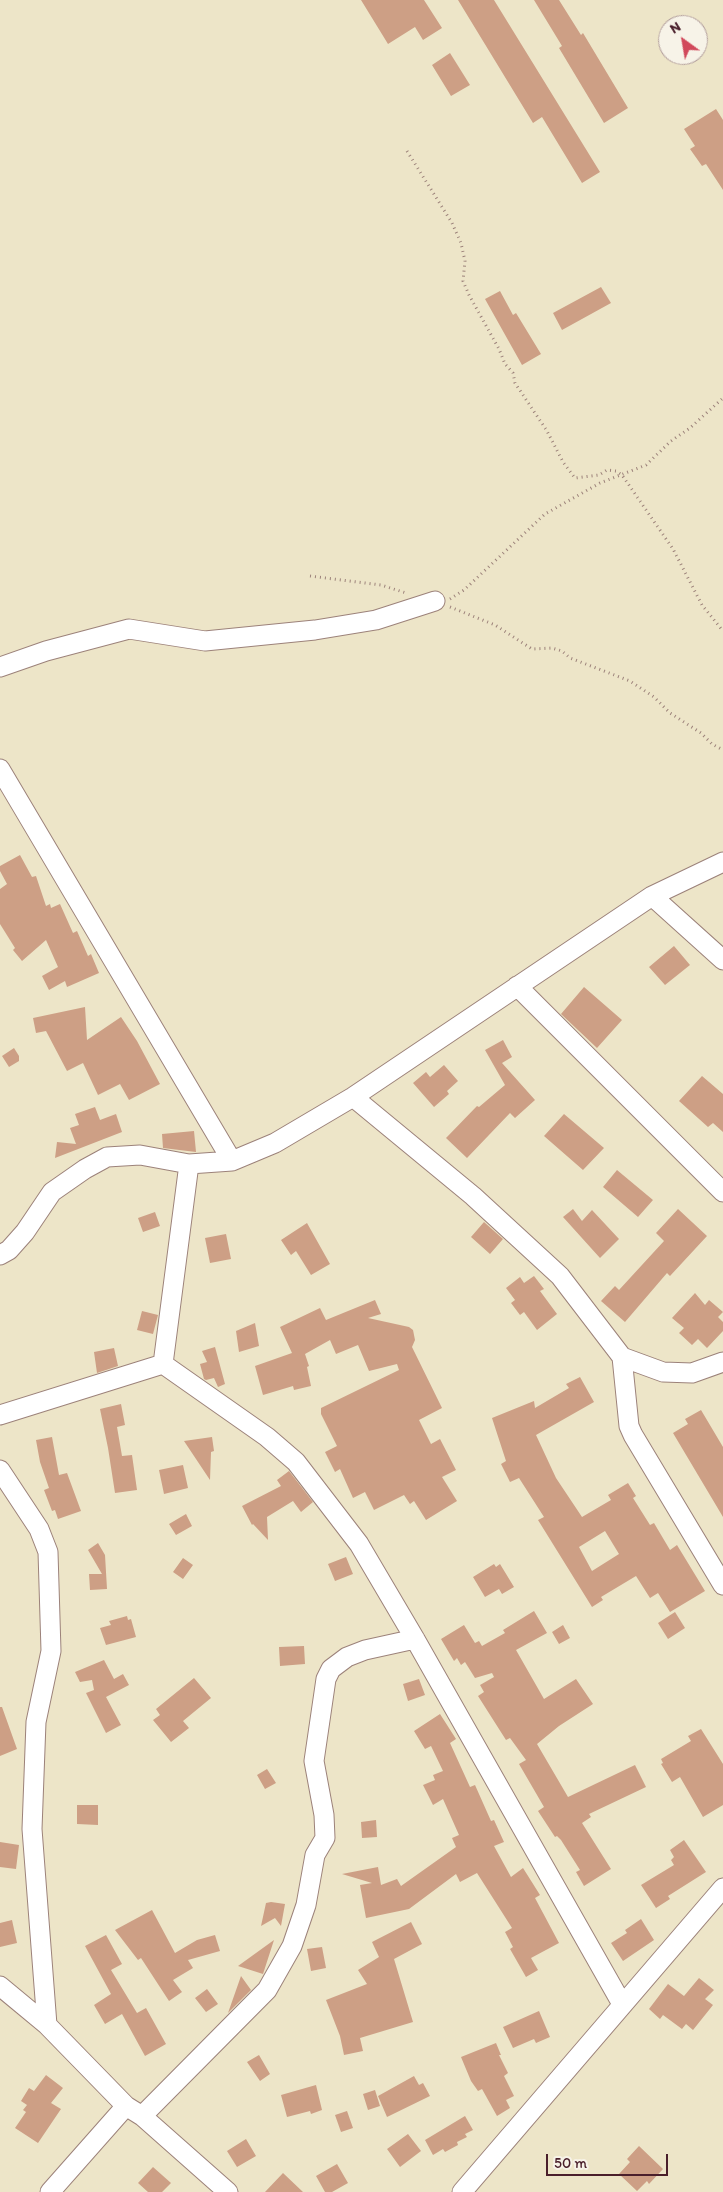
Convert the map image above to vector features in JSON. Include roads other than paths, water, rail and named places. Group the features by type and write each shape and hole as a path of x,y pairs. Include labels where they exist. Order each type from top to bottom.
{"street":[{"path":"0,667 46,651 129,629 205,641 315,630 376,620 435,601"},
{"path":"0,769 232,1162"},
{"path":"0,1255 9,1250 26,1232 52,1192 79,1173 107,1157 140,1155 189,1164 232,1162 275,1142 353,1096 652,896 723,862"},
{"path":"652,896 723,960"},
{"path":"517,986 723,1192"},
{"path":"353,1096 472,1196 560,1276 622,1357 629,1426 723,1585"},
{"path":"163,1364 189,1164"},
{"path":"622,1357 663,1372 692,1373 723,1362"},
{"path":"0,1415 163,1364"},
{"path":"163,1364 267,1437 296,1462 359,1544 622,2004"},
{"path":"0,1470 39,1530 48,1552 51,1652 36,1722 32,1829 47,2025"},
{"path":"50,2192 134,2111 268,1990 292,1946 306,1905 315,1855 325,1838 324,1815 314,1762 326,1679 331,1668 347,1657 365,1650 415,1639"},
{"path":"462,2192 723,1888"},
{"path":"0,1986 47,2025 134,2111 228,2192"}]}
